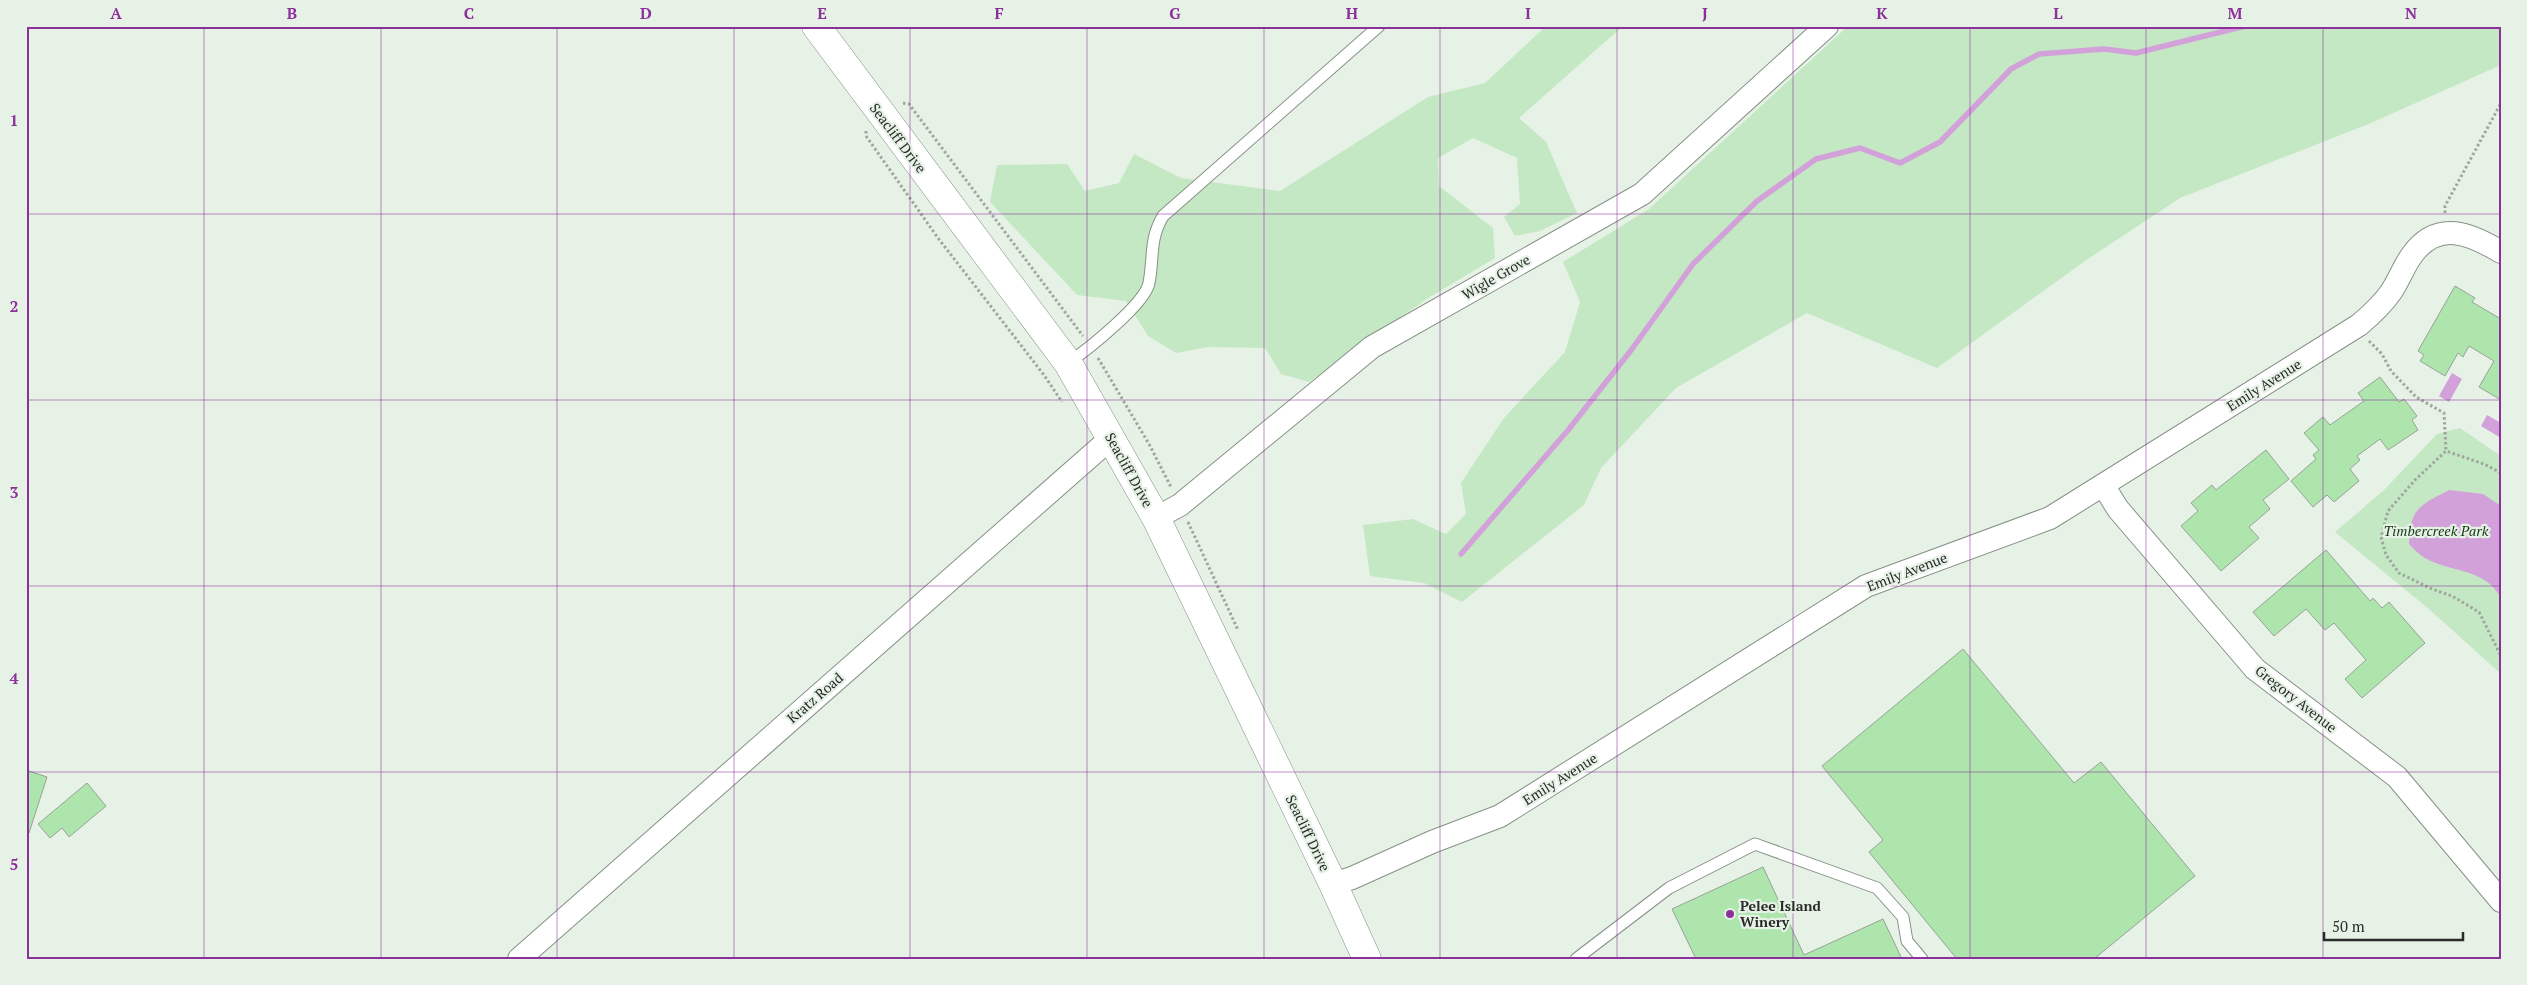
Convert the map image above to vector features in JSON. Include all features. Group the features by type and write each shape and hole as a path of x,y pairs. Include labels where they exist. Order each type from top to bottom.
{"main road":[{"name":"Seacliff Drive","path":"816,26 1068,364 1156,518 1333,884 1367,959"}],"street":[{"name":"Wigle Grove","path":"1156,518 1180,505 1372,347 1642,194 1827,26"},
{"path":"2450,233 2476,238 2501,252"},
{"name":"Emily Avenue","path":"1333,884 1352,878 1432,842 1500,816 1866,586 2050,518 2359,326 2382,304 2417,249 2430,239 2450,233"},
{"name":"Kratz Road","path":"519,959 1111,438"},
{"name":"Gregory Avenue","path":"2103,485 2118,509 2255,669 2397,777 2501,901"}],"lane":[{"path":"1068,364 1091,347 1143,296 1149,284 1154,231 1163,216 1379,26"},
{"path":"1576,959 1669,888 1755,844 1877,888 1903,917 1907,941 1922,959"}],"path":[{"path":"866,95 866,136 938,238 1044,375 1064,406"},
{"path":"2450,233 2445,206 2501,104"},
{"path":"2359,326 2370,343 2382,354 2391,371 2416,397 2444,413 2446,451 2415,480 2388,511 2381,537 2386,555 2399,573 2432,589 2452,596 2478,612 2501,656"},
{"path":"2446,451 2501,472"},
{"path":"26,958 31,959"}],"green space":[{"path":"1546,26 1623,26 1519,118 1546,142 1577,213 1540,231 1515,236 1504,217 1520,204 1517,158 1473,138 1438,158 1439,186 1493,228 1495,258 1425,300 1309,382 1281,374 1265,348 1208,347 1176,353 1148,336 1126,301 1077,295 990,202 997,165 1067,164 1085,191 1119,183 1134,154 1181,178 1280,191 1428,97 1485,83"},
{"path":"1848,26 2501,26 2501,65 2371,123 2180,198 2085,261 1937,368 1807,313 1676,388 1601,468 1584,505 1462,602 1424,583 1370,576 1363,525 1413,519 1446,534 1466,514 1461,483 1504,418 1565,352 1580,302 1563,262 1649,209"},
{"name":"Timbercreek Park","path":"2460,428 2501,456 2501,674 2430,610 2335,532 2384,490 2437,434"}],"shaded area":[{"path":"2452,373 2462,379 2449,402 2439,396"},
{"path":"2487,415 2501,423 2501,438 2481,426"},
{"path":"2449,490 2483,494 2501,506 2501,598 2486,581 2468,572 2427,559 2409,544 2411,523 2414,515 2430,500"}],"building":[{"path":"2455,286 2475,298 2472,302 2501,319 2501,400 2479,387 2494,361 2469,346 2463,357 2458,353 2445,376 2420,361 2424,355 2418,351"},
{"path":"2380,377 2399,402 2404,399 2417,416 2412,420 2418,430 2388,450 2380,439 2357,456 2360,460 2350,469 2359,481 2334,502 2327,495 2313,507 2291,481 2316,459 2313,455 2319,450 2304,433 2323,417 2330,425 2364,401 2358,393"},
{"path":"2266,450 2289,479 2263,500 2270,509 2249,527 2259,538 2221,571 2181,526 2198,511 2191,503 2212,485 2216,490"},
{"path":"2326,550 2370,601 2373,598 2382,608 2389,602 2425,643 2362,698 2345,679 2366,660 2334,623 2325,630 2306,609 2274,636 2253,612"},
{"path":"1963,649 2074,783 2101,762 2195,876 2094,959 1957,959 1869,852 1883,840 1822,766"},
{"path":"26,770 47,777 29,833 26,832"},
{"path":"87,783 106,806 69,837 62,828 50,838 38,824"},
{"name":"Pelee Island Winery","path":"1763,867 1804,955 1883,919 1902,959 1696,959 1672,909"}],"waterway":[{"path":"1461,554 1569,429 1632,349 1693,264 1757,201 1816,159 1860,148 1900,163 1940,142 2011,69 2039,54 2104,49 2136,53 2245,26"}],"place":[{"name":"Pelee Island Winery","path":"1730,914"}]}
